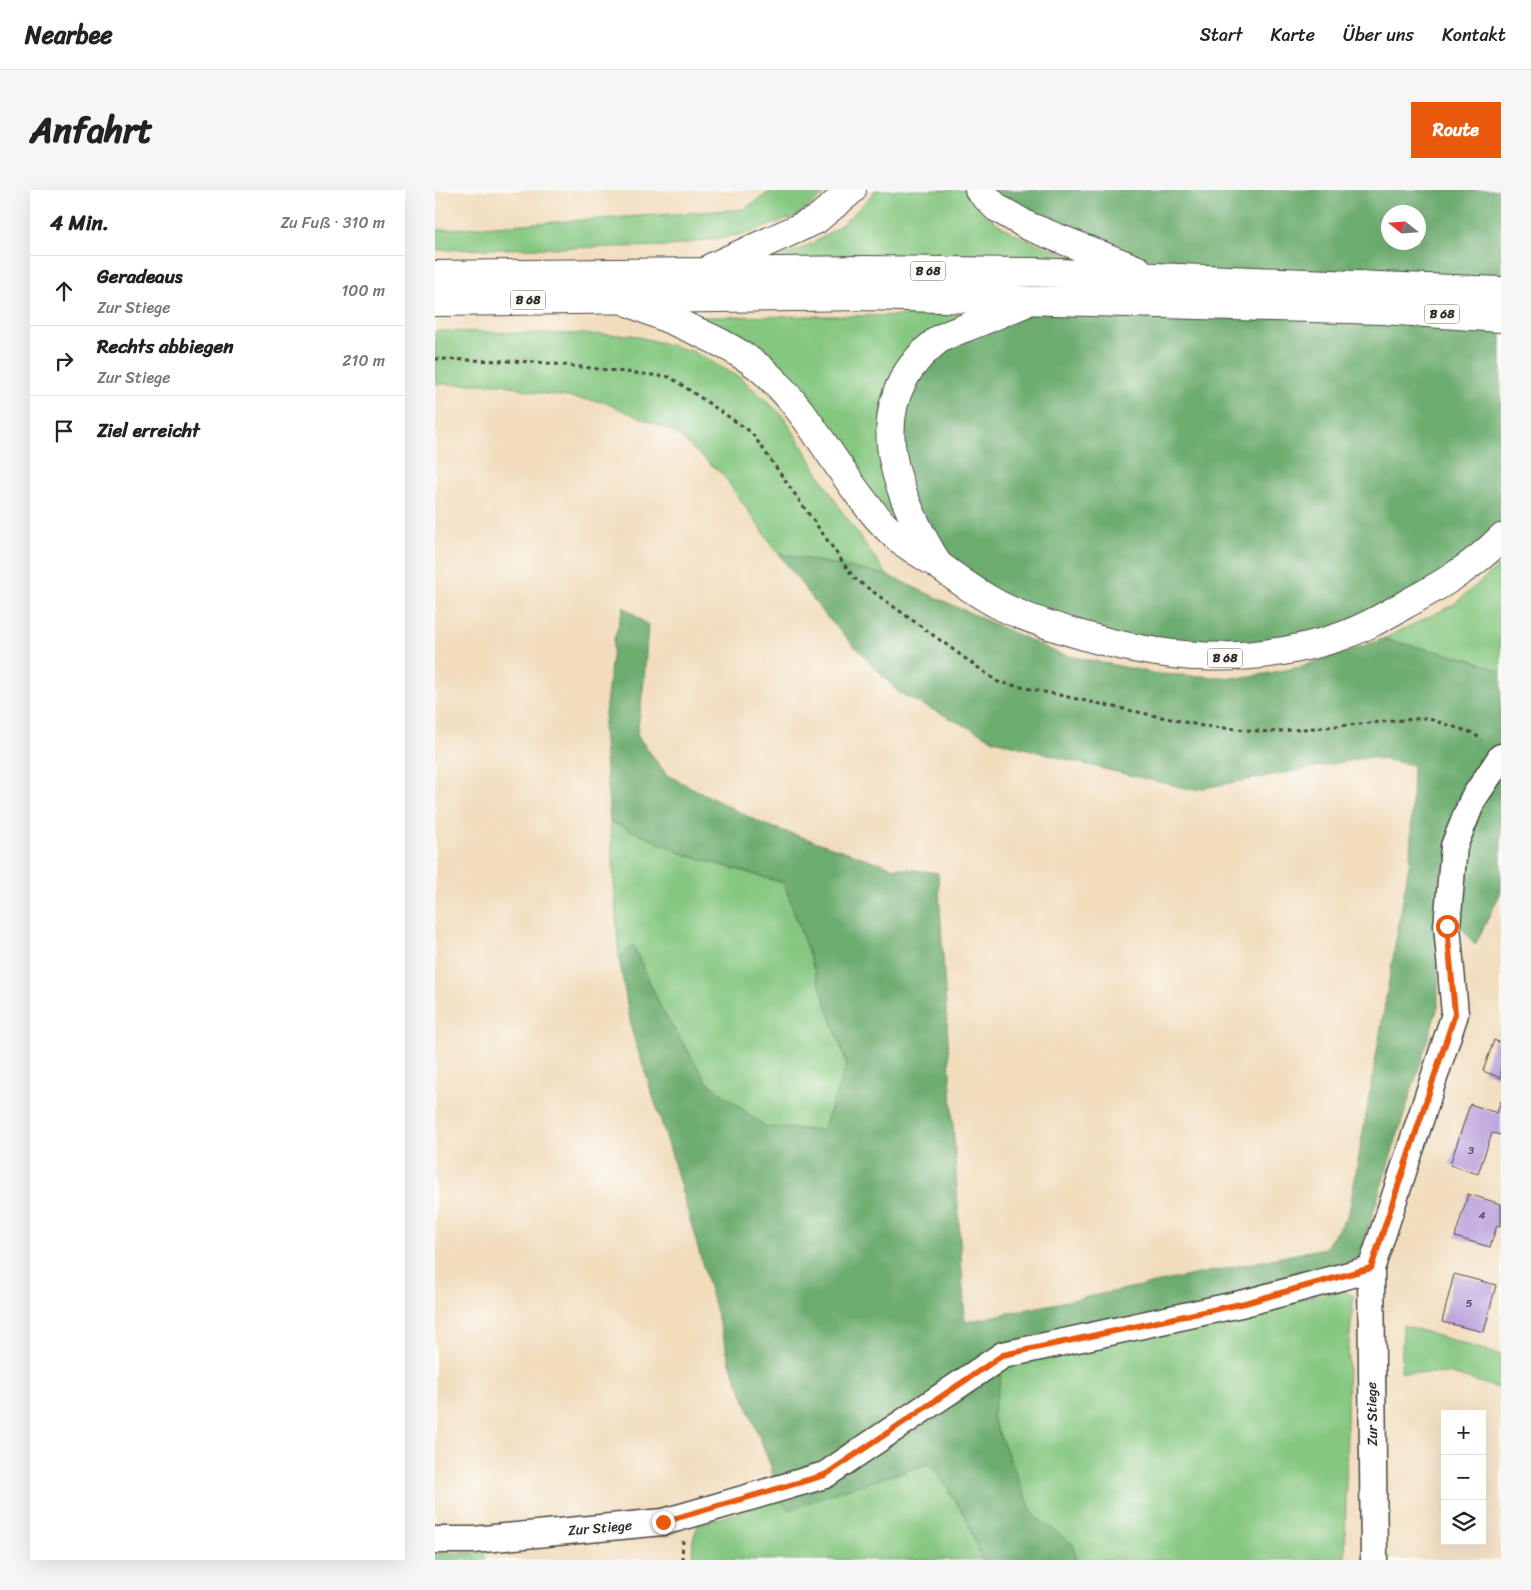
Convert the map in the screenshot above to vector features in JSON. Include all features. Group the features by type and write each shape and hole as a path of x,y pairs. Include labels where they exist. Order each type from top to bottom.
{"highway":[{"name":"B 68","path":"701,272 816,220 852,190"},
{"name":"B 68","path":"979,190 997,208 1028,226 1156,277"},
{"name":"B 68","path":"435,275 868,270 1156,277 1501,291"},
{"name":"B 68","path":"435,302 868,296 1383,310 1501,318"},
{"name":"B 68","path":"620,298 730,348 767,374 798,408 857,492 894,535 971,589 1006,609 1049,626 1116,646 1177,656 1226,658 1281,652 1335,638 1387,615 1440,585 1489,550 1501,538"},
{"name":"B 68","path":"938,565 912,520 896,477 889,436 894,400 909,368 939,339 1033,300"}],"street":[{"name":"Zur Stiege","path":"1374,1560 1371,1268 1455,1014 1447,926 1454,846 1473,799 1501,757"},
{"name":"Zur Stiege","path":"435,1540 473,1540 663,1522 704,1511 825,1475 1003,1355 1245,1303 1371,1268"}],"green space":[{"path":"773,190 829,190 801,214 746,234 670,246 435,250 435,230 744,209"},
{"path":"875,190 965,190 989,218 1004,228 1038,244 1091,263 762,261 803,248 823,237 852,215"},
{"path":"979,190 1501,190 1501,291 1156,277"},
{"path":"1033,300 1501,318 1501,538 1335,638 1178,656 971,589 912,520 894,400 909,369"},
{"path":"964,315 907,535 861,479 688,317"},
{"path":"435,331 632,335 692,351 741,378 784,417 841,510 887,575 778,553 723,475 674,432 603,402 533,392 503,384 435,384"},
{"path":"778,553 887,575 1060,654 1159,674 1243,678 1300,667 1383,639 1473,660 1501,672 1501,892 1475,945 1438,897 1438,1007 1359,1257 1247,1310 1004,1364 992,1417 1034,1516 1073,1544 1076,1560 982,1560 966,1518 931,1463 827,1495 790,1510 778,1500 771,1467 731,1365 670,1149 632,1032 619,958 633,945 662,1010 707,1082 766,1127 823,1130 847,1064 784,883 686,855 610,821 603,730 614,639 624,607 648,625 644,682 637,735 667,775 763,824 892,867 938,873 965,1322 1325,1248 1349,1213 1410,859 1413,765 1370,757 1193,790 1083,764 994,740 899,693 824,614"},
{"path":"1501,564 1501,672 1473,660 1383,639 1453,605"},
{"path":"610,821 686,855 784,883 847,1064 823,1130 766,1127 707,1082 662,1010 633,945 619,958"},
{"path":"1342,1290 1354,1296 1348,1354 1345,1560 1076,1560 1073,1544 1034,1516 992,1417 1004,1363"},
{"path":"1403,1325 1501,1355 1501,1389 1452,1374 1401,1372"},
{"path":"932,1463 966,1518 982,1560 692,1560 693,1539 698,1525 778,1500 790,1510 827,1495"},
{"path":"435,1553 485,1553 485,1560 435,1560"}],"building":[{"path":"1494,1040 1501,1043 1501,1078 1483,1071"},
{"path":"1501,1101 1501,1135 1492,1133 1478,1174 1450,1165 1470,1104 1497,1113"},
{"path":"1468,1194 1501,1204 1501,1226 1497,1225 1490,1247 1455,1237"},
{"path":"1454,1274 1496,1285 1484,1332 1442,1322"}],"route":[{"path":"663,1522 825,1475 1003,1355 1245,1303 1371,1268 1455,1014 1447,926"}]}
